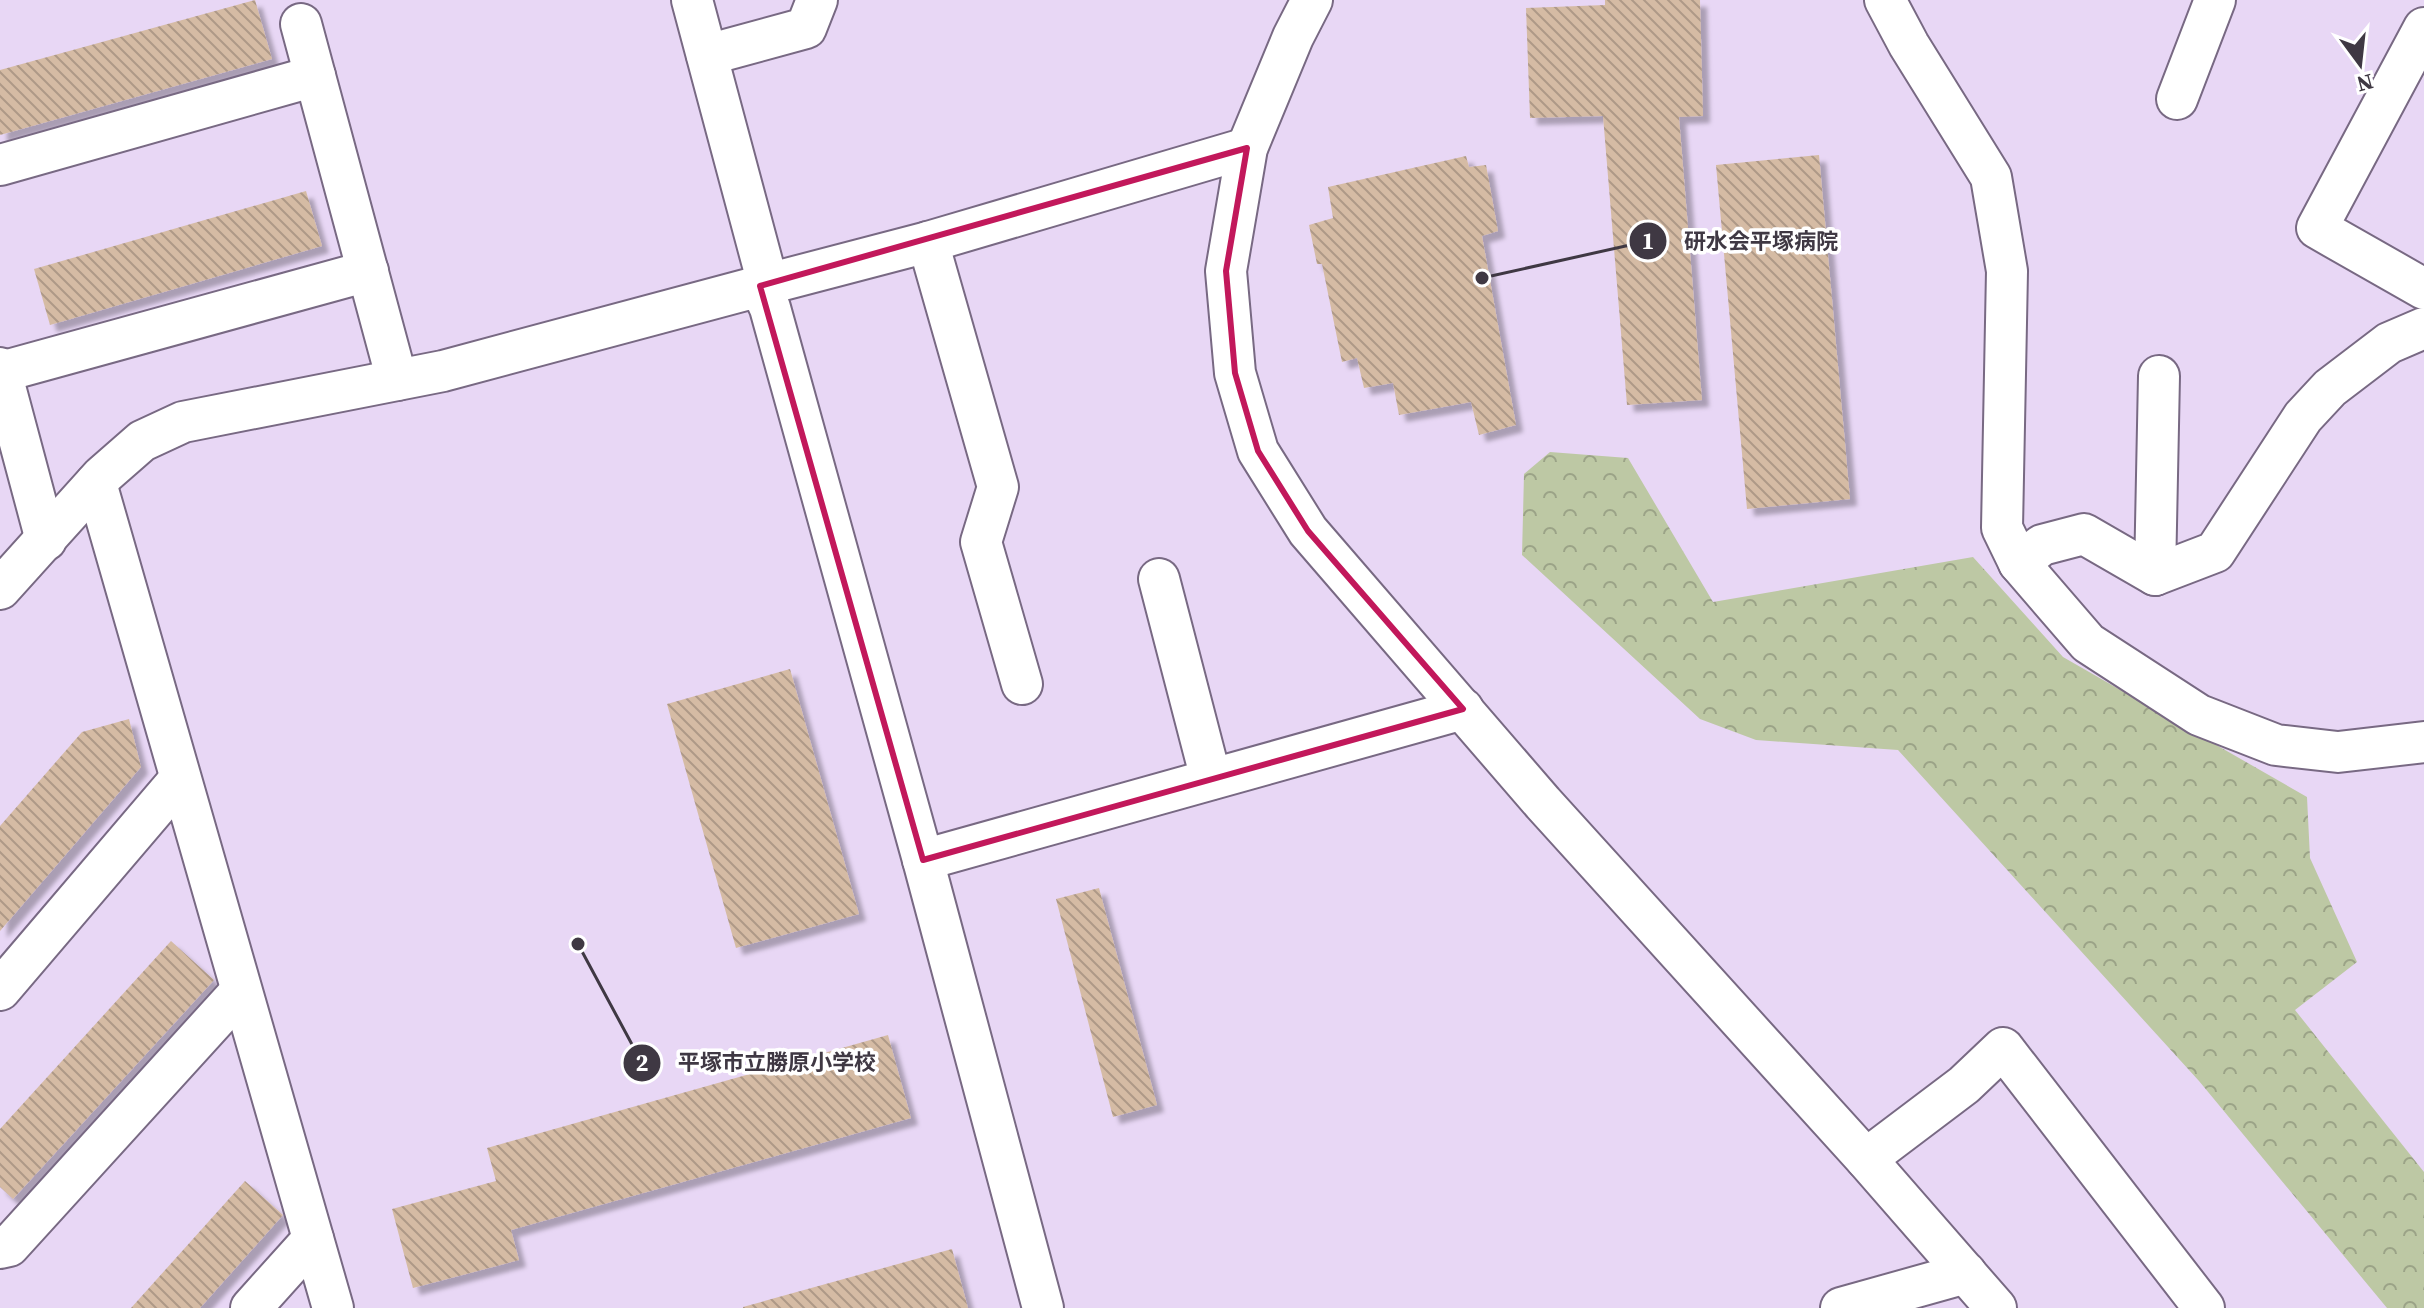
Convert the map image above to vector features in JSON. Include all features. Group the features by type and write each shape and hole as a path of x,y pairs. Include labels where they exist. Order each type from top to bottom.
{"street":[{"path":"692,0 770,308 1043,1308"},
{"path":"707,55 806,28 817,0"},
{"path":"1312,0 1293,37 1247,148 1226,271 1235,373 1258,451 1308,531 1543,803 1866,1159 1996,1308"},
{"path":"1885,0 1909,45 1991,177 2007,271 2002,528 2019,563 2088,643 2199,715 2276,745 2338,752 2424,742"},
{"path":"2177,99 2215,0"},
{"path":"301,24 397,380"},
{"path":"2424,28 2317,228 2424,289"},
{"path":"0,165 315,76"},
{"path":"0,589 96,483 142,441 183,422 443,371 928,242 1247,148"},
{"path":"928,242 998,487 981,542 1022,684"},
{"path":"46,540 8,440 1,370 368,271"},
{"path":"2155,575 2215,552 2312,407 2330,388 2389,343 2424,328"},
{"path":"2155,575 2159,376"},
{"path":"96,483 333,1308"},
{"path":"2019,563 2042,545 2084,534 2155,575"},
{"path":"1159,579 1211,779"},
{"path":"923,860 1463,709"},
{"path":"0,990 180,779"},
{"path":"0,1248 9,1246 241,991"},
{"path":"1866,1159 1964,1085 2003,1048 2204,1308"},
{"path":"251,1308 313,1239"},
{"path":"1841,1308 1966,1273"}],"highlighted area":[{"path":"1247,148 1226,271 1235,373 1258,451 1308,531 1463,709 923,860 760,286"}],"green space":[{"path":"1550,452 1628,458 1713,602 1973,557 2063,657 2307,797 2310,858 2357,962 2295,1010 2424,1172 2424,1308 2387,1308 2199,1081 1898,750 1756,740 1700,719 1522,555 1524,474"}],"building":[{"path":"255,0 272,59 0,135 0,70"},
{"path":"1605,0 1700,0 1703,116 1679,117 1702,400 1627,405 1603,116 1530,118 1526,8 1605,5"},
{"path":"1819,155 1850,499 1747,509 1716,165"},
{"path":"1466,156 1469,167 1486,165 1498,231 1482,236 1516,425 1479,435 1471,402 1399,415 1393,383 1364,388 1357,358 1342,362 1322,264 1317,264 1309,225 1333,218 1328,187"},
{"path":"306,191 322,246 50,325 34,269"},
{"path":"790,669 859,914 736,948 667,704"},
{"path":"129,719 141,767 0,931 0,826 82,732"},
{"path":"1099,888 1157,1105 1113,1117 1056,899"},
{"path":"171,941 214,980 13,1199 0,1187 0,1129"},
{"path":"888,1035 911,1118 511,1230 519,1260 413,1288 392,1209 496,1181 487,1148"},
{"path":"245,1181 283,1215 200,1308 131,1308"},
{"path":"952,1249 968,1308 743,1308 743,1307"}],"place":[{"name":"研水会平塚病院","path":"1482,278"},
{"name":"平塚市立勝原小学校","path":"578,944"}]}
